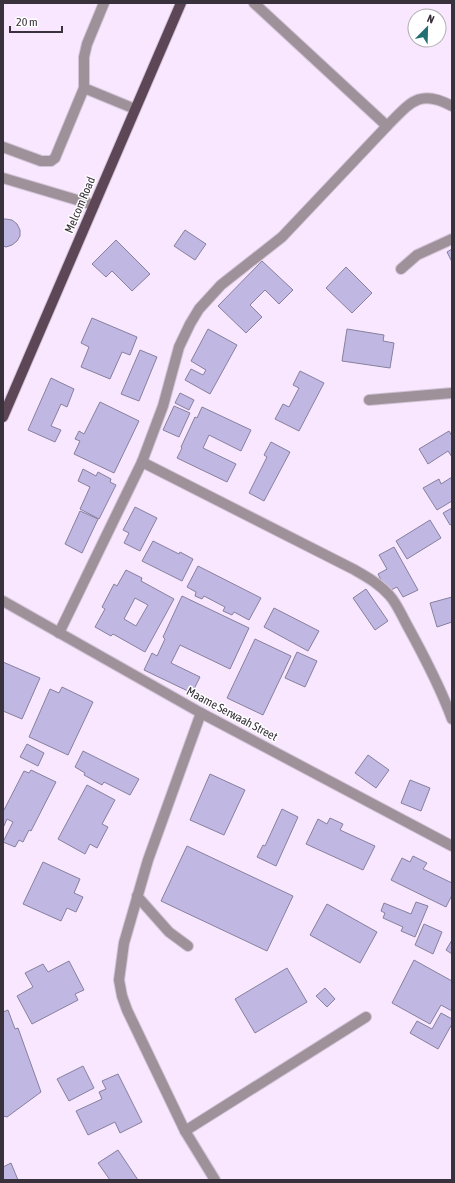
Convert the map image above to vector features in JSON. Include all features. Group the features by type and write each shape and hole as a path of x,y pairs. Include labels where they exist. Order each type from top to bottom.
{"main road":[{"name":"Melcom Road","path":"3,417 180,3"}],"street":[{"path":"3,147 41,161 51,161 55,158 84,88 83,68 85,51 104,3"},
{"path":"254,3 388,126"},
{"path":"84,88 135,109"},
{"path":"59,633 142,462 163,406 179,347 199,309 221,285 282,237 410,103 421,98 435,99 452,106"},
{"path":"3,178 94,205"},
{"path":"401,269 417,255 452,239"},
{"path":"369,400 452,393"},
{"path":"142,462 353,569 370,578 380,586 391,597 427,661 452,719"},
{"name":"Maame Serwaah Street","path":"3,601 201,713 452,846"},
{"path":"201,713 148,860 124,943 119,980 122,996 127,1010 185,1131 215,1180"},
{"path":"137,896 169,932 188,946"},
{"path":"185,1131 366,1016"}],"building":[{"path":"3,219 12,220 17,224 20,230 20,236 17,241 6,247 3,246"},
{"path":"185,230 206,244 195,260 174,246"},
{"path":"116,240 150,274 132,291 112,271 106,277 92,264"},
{"path":"452,249 452,262 447,252"},
{"path":"262,261 293,290 279,304 265,290 250,305 262,317 246,333 218,306"},
{"path":"346,267 372,293 352,313 326,288"},
{"path":"92,318 137,337 130,355 122,352 110,379 81,367 89,347 81,343"},
{"path":"208,329 237,345 210,394 185,380 191,369 203,375 206,370 191,361"},
{"path":"347,329 384,335 383,341 394,343 390,368 342,361"},
{"path":"140,350 157,357 139,401 121,394"},
{"path":"300,371 324,383 299,431 275,419 283,404 289,407 299,388 293,385"},
{"path":"51,378 74,389 67,407 61,404 51,426 61,430 55,442 28,430"},
{"path":"180,393 194,400 189,410 175,403"},
{"path":"100,402 139,421 114,473 74,454 80,441 75,439 79,431 84,434"},
{"path":"174,406 190,413 179,437 163,430"},
{"path":"202,407 251,430 241,451 209,435 203,448 236,464 227,482 177,458 195,417 197,418"},
{"path":"449,431 452,436 452,457 448,451 428,464 419,449"},
{"path":"271,442 290,452 264,501 249,493 267,457 264,455"},
{"path":"83,469 96,476 98,472 111,479 110,482 116,485 99,519 80,509 90,487 78,481"},
{"path":"452,477 452,501 437,510 423,488 439,479 441,484"},
{"path":"135,507 157,518 140,551 124,543 129,533 123,530"},
{"path":"452,508 452,524 450,525 443,513"},
{"path":"80,511 98,519 82,553 65,544"},
{"path":"430,520 441,538 407,559 396,541"},
{"path":"153,541 193,559 182,581 142,561"},
{"path":"394,547 418,590 403,597 397,587 387,592 378,574 387,569 379,555"},
{"path":"198,566 261,598 249,620 234,612 232,615 223,611 225,607 204,596 202,599 195,596 196,592 187,587"},
{"path":"126,570 142,578 141,581 174,599 145,652 113,634 111,636 95,627 105,609 102,607 114,584 117,586","holes":["135,598 148,605 136,626 124,619"]},
{"path":"366,589 388,621 375,630 353,598"},
{"path":"182,596 249,628 230,669 180,645 171,663 200,677 192,693 144,670 152,653 157,656 165,639 163,637"},
{"path":"452,597 452,622 437,627 430,603"},
{"path":"274,608 319,631 308,651 264,627"},
{"path":"255,639 291,656 263,715 227,698"},
{"path":"297,652 317,661 305,687 285,678"},
{"path":"3,662 40,678 22,719 3,711"},
{"path":"62,687 93,702 68,755 29,737 50,689 59,693"},
{"path":"27,744 44,753 38,766 20,757"},
{"path":"83,751 139,779 130,795 104,782 102,785 84,775 85,773 75,767"},
{"path":"368,755 389,770 376,788 355,773"},
{"path":"31,770 56,782 31,831 29,830 23,842 19,840 15,847 3,842 13,822 7,819 3,828 3,809 4,810 24,771 29,773"},
{"path":"210,774 245,790 224,835 190,820"},
{"path":"410,780 430,788 421,811 401,803"},
{"path":"87,785 115,800 102,824 108,827 97,848 90,844 85,854 58,839"},
{"path":"282,809 298,817 276,866 257,857 263,845 265,846"},
{"path":"330,818 343,824 340,830 375,846 363,870 306,844 318,819 327,824"},
{"path":"187,846 293,896 267,951 161,901"},
{"path":"413,856 427,863 423,869 452,883 452,895 446,907 391,880 402,858 410,862"},
{"path":"43,862 80,879 74,893 83,897 76,912 67,908 61,921 23,904"},
{"path":"416,902 428,906 415,937 401,931 403,927 383,918 385,913 381,911 384,903 411,914"},
{"path":"327,904 377,932 360,963 310,935"},
{"path":"424,924 442,932 433,954 415,945"},
{"path":"452,940 452,954 446,950"},
{"path":"414,960 452,981 452,1011 441,1005 430,1024 392,1003"},
{"path":"69,961 84,990 75,994 78,1000 32,1024 17,996 33,987 25,973 43,964 48,972"},
{"path":"287,968 307,1002 255,1033 235,999"},
{"path":"325,988 335,999 327,1007 316,996"},
{"path":"8,1010 15,1029 18,1028 41,1092 7,1117 3,1116 3,1012"},
{"path":"441,1013 452,1019 452,1024 438,1049 410,1033 417,1021 432,1029"},
{"path":"83,1066 94,1088 69,1101 57,1079"},
{"path":"118,1074 142,1122 120,1133 115,1122 88,1135 76,1111 102,1099 99,1092 106,1089 102,1081"},
{"path":"118,1150 138,1180 110,1180 98,1163"},
{"path":"11,1163 18,1180 3,1180 3,1167"}]}
